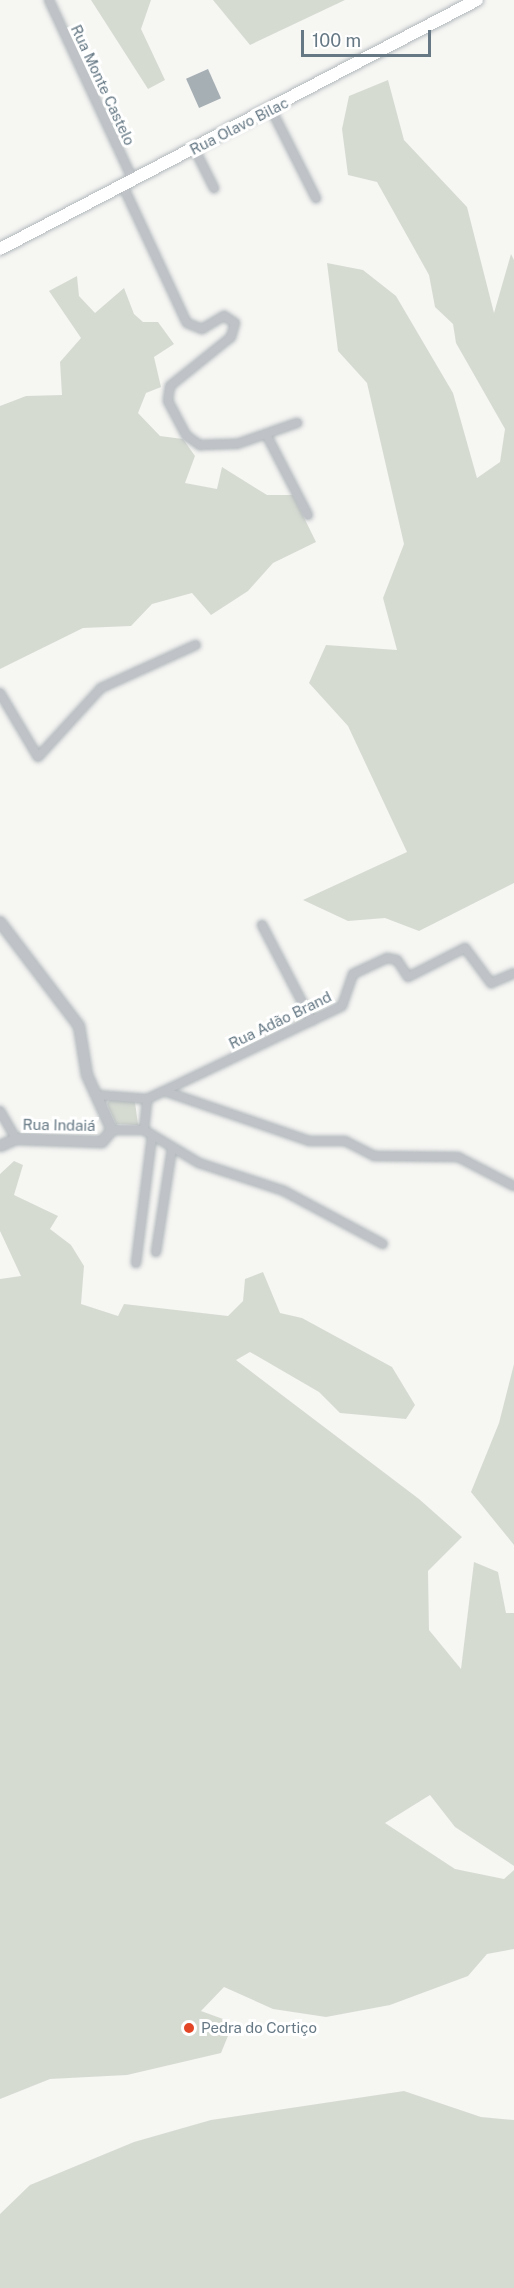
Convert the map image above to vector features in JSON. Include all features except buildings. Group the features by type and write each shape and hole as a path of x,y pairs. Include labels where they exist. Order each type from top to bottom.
{"main road":[{"name":"Rua Olavo Bilac","path":"0,249 271,110 477,0"}],"street":[{"name":"Rua Monte Castelo","path":"49,0 187,323 202,329 224,316 235,323 231,338 170,386 168,400 184,431 193,441 210,446 267,436"},
{"path":"271,110 315,198"},
{"path":"194,148 214,188"},
{"path":"297,423 267,436 308,515"},
{"path":"0,693 38,757 107,684 196,645"},
{"path":"0,922 74,1017 96,1095 112,1130 148,1133 172,1149 228,1176 284,1191 383,1244"},
{"path":"262,925 312,1021"},
{"name":"Rua Adão Brand","path":"147,1098 312,1021 345,1002 353,974 387,958 397,960 408,977 465,948 491,983 514,973"},
{"path":"164,1091 309,1141 345,1141 374,1156 469,1160 514,1186"},
{"path":"96,1095 147,1098 148,1133 136,1263"},
{"path":"0,1111 15,1139"},
{"name":"Rua Indaiá","path":"0,1146 15,1139 92,1143 108,1138 112,1130"},
{"path":"156,1252 172,1149"}],"shaded area":[{"path":"91,0 151,0 141,29 165,80 148,89"},
{"path":"213,0 345,0 250,45"},
{"path":"388,80 404,140 467,207 494,313 511,254 514,260 514,883 419,931 385,918 348,921 303,900 407,852 348,726 309,683 326,645 397,650 383,598 404,544 367,383 338,351 327,263 363,270 396,296 453,393 477,478 500,462 505,429 456,343 453,324 435,307 429,275 377,182 348,175 342,129 349,96"},
{"path":"77,276 79,296 95,313 124,288 134,314 143,322 158,322 174,344 154,357 161,387 146,393 138,413 160,436 183,439 195,456 185,483 217,489 222,467 267,495 293,495 316,542 273,563 248,591 211,615 192,593 152,604 131,626 83,628 0,669 0,406 26,396 62,395 60,362 81,338 49,291"},
{"path":"111,1098 135,1102 138,1125 116,1124 107,1104"},
{"path":"14,1161 23,1165 14,1195 58,1216 50,1229 71,1245 84,1266 81,1304 118,1316 124,1304 228,1316 243,1301 245,1279 263,1272 280,1313 302,1318 392,1367 415,1405 406,1419 340,1413 319,1392 250,1352 236,1360 419,1499 462,1537 428,1571 429,1630 461,1669 474,1562 498,1572 506,1613 514,1613 514,1866 455,1827 430,1795 385,1823 455,1869 504,1879 514,1870 514,1949 487,1954 468,1976 390,2005 326,2017 273,2009 224,1987 201,2011 223,2019 230,2031 221,2053 127,2075 50,2079 0,2099 0,1279 21,1276 0,1231 0,1174"},
{"path":"514,1364 514,1545 471,1492 499,1423"},
{"path":"404,2091 481,2117 514,2120 514,2288 0,2288 0,2214 30,2185 134,2142 211,2120"}],"place":[{"name":"Pedra do Cortiço","path":"189,2028"}]}
